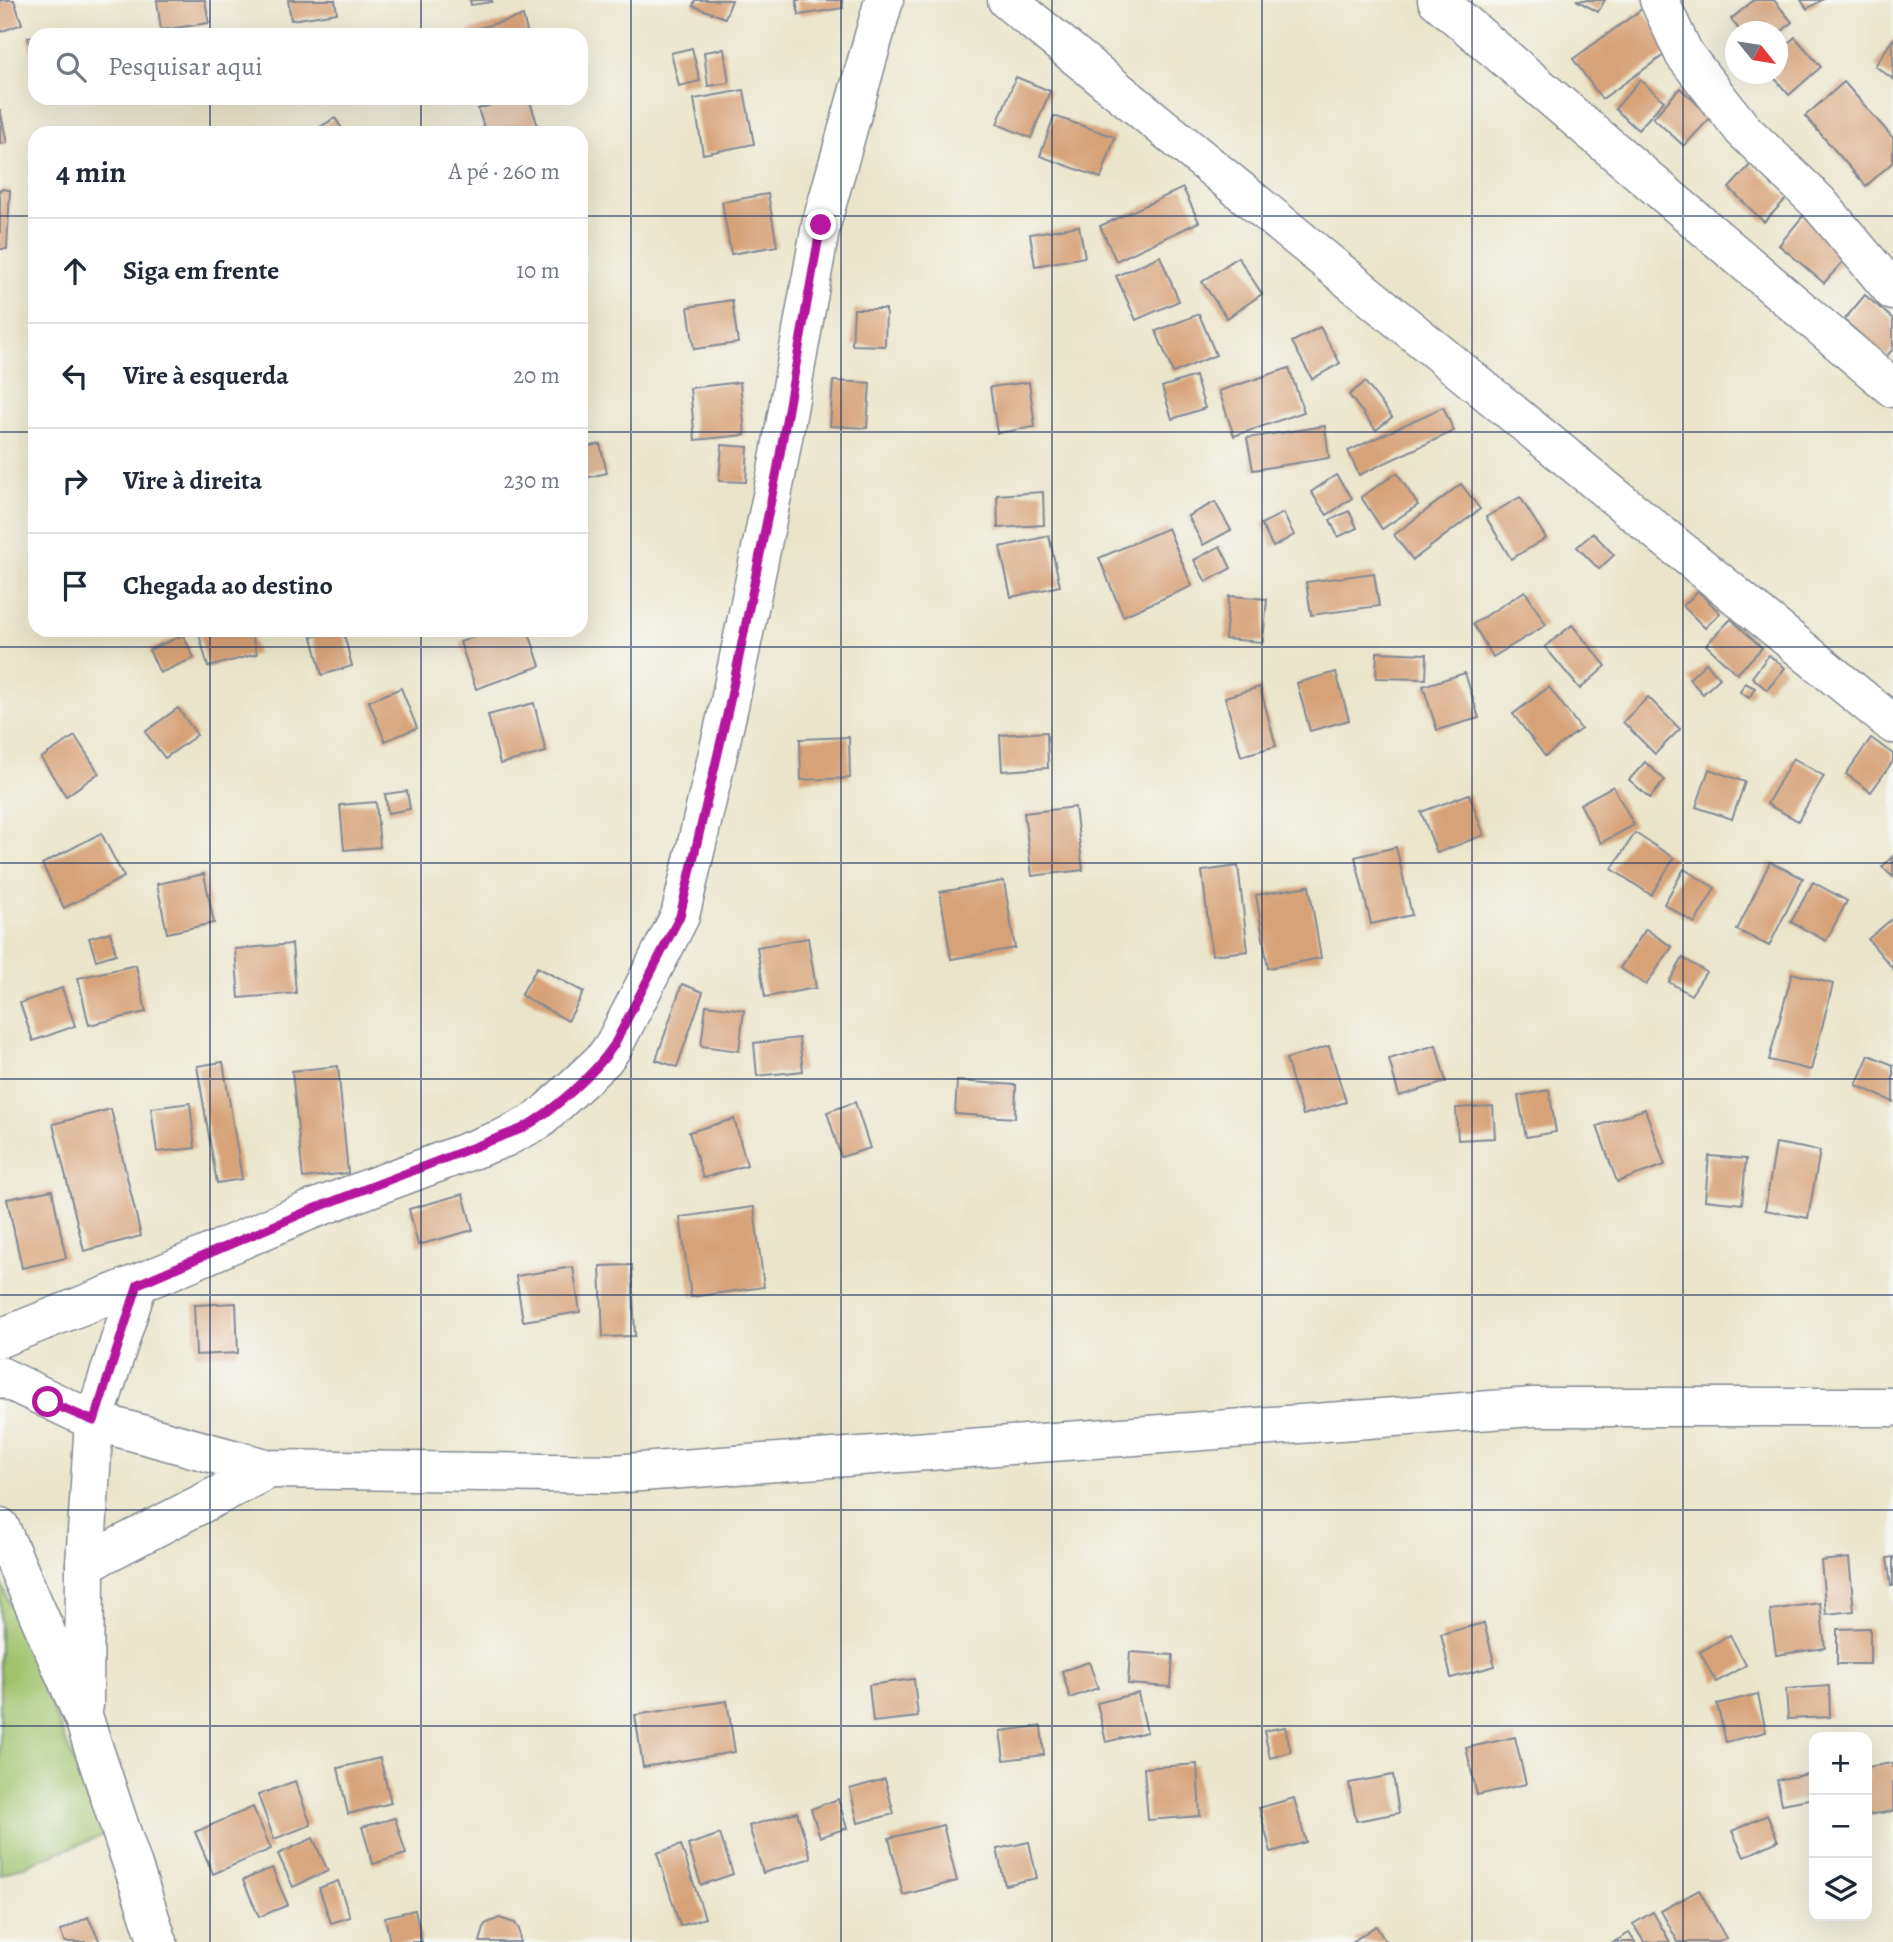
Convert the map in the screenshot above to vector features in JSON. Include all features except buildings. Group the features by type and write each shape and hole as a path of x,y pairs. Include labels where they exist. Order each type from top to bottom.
{"street":[{"path":"0,1338 138,1284 308,1211 521,1129 538,1120 604,1059 621,1032 680,916 729,706 775,484 821,225 884,0"},
{"path":"1007,0 1893,724"},
{"path":"1437,0 1893,388"},
{"path":"1659,0 1684,54 1743,130 1818,202 1893,290"},
{"path":"84,1719 85,1564 94,1421 138,1284"},
{"path":"0,1376 48,1402 94,1421 269,1469 613,1474 1532,1407 1893,1407"},
{"path":"85,1564 269,1469"},
{"path":"0,1527 84,1719 158,1942"}],"green space":[{"path":"0,1580 104,1835 0,1875"}],"route":[{"path":"48,1402 94,1421 138,1284 308,1211 504,1138 538,1120 604,1059 614,1045 676,929 680,916 729,706 777,471 821,225"}]}
